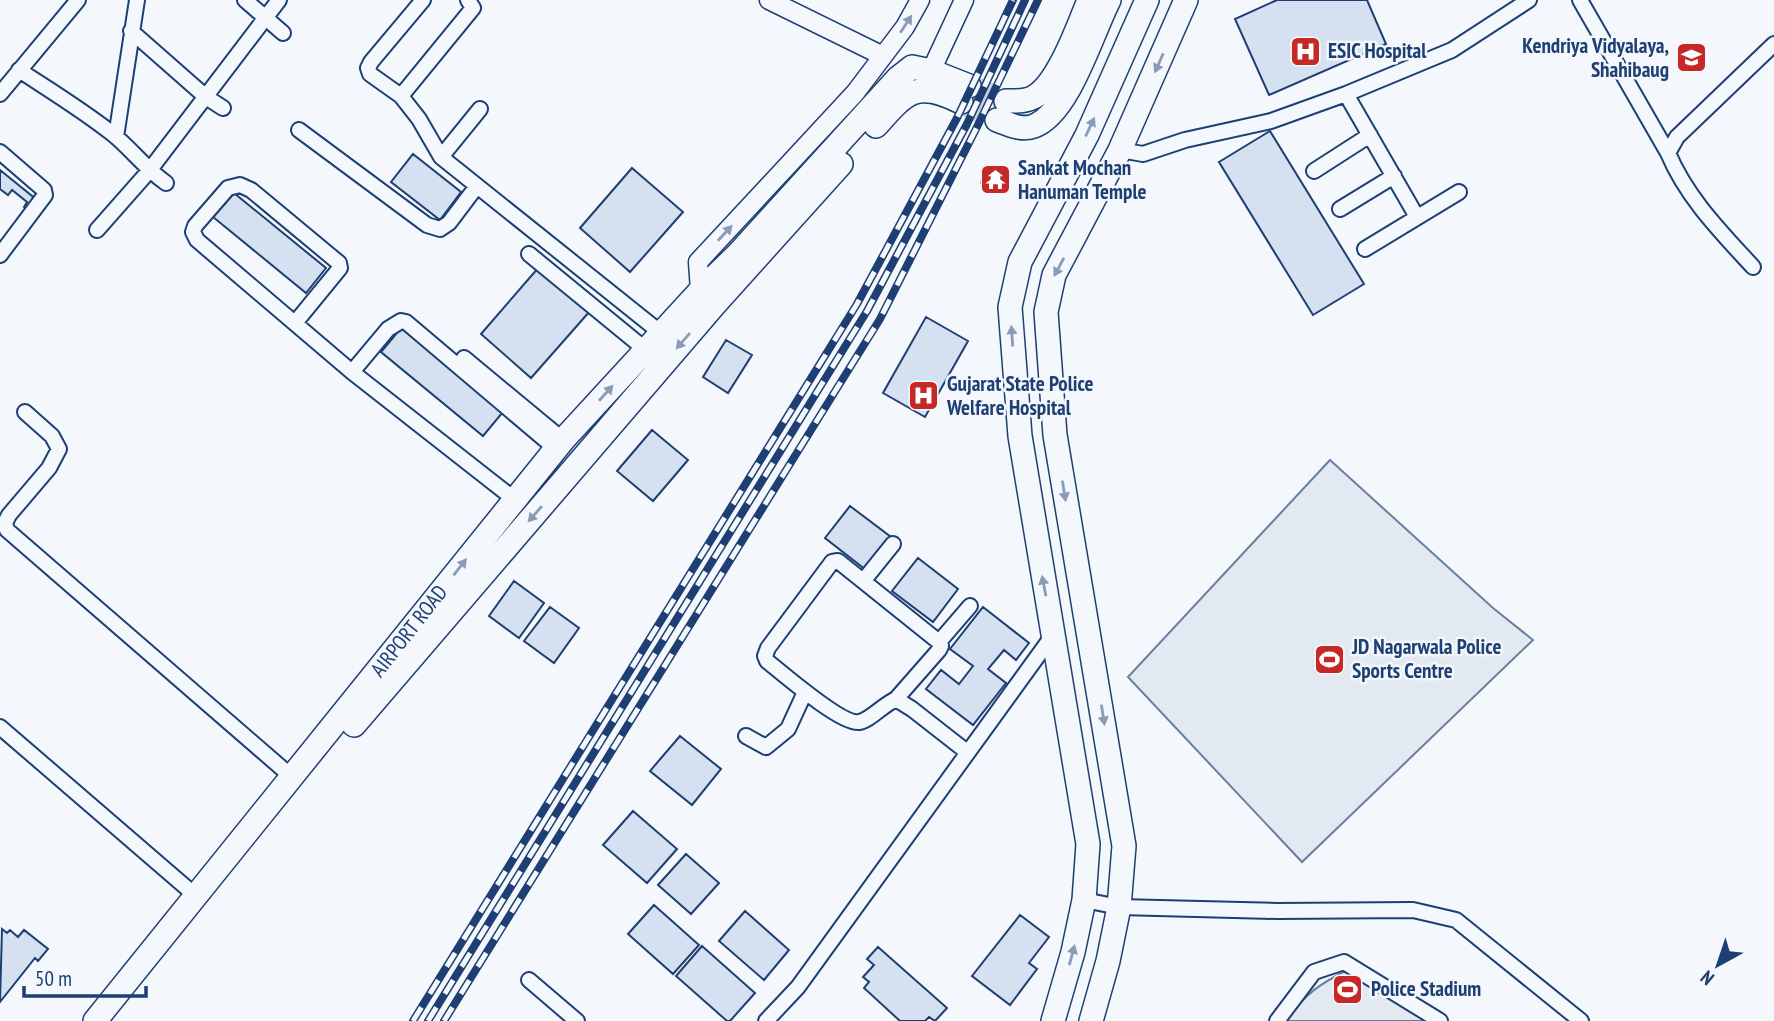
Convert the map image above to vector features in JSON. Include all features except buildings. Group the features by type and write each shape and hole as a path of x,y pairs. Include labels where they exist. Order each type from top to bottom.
{"main road":[{"path":"1089,0 1062,64 1045,87 1037,96 1002,111 1020,128 1033,127 1059,106 1072,84 1109,0"},
{"path":"1053,1021 1073,952 1084,900 1088,844 1020,436 1010,307 1020,262 1087,135 1147,0"},
{"path":"1091,1021 1108,961 1119,907 1124,846 1055,435 1046,312 1054,275 1120,150 1186,0"},
{"path":"912,67 931,71 965,94 917,90 894,105 741,263 898,78 912,67"},
{"name":"AIRPORT ROAD","path":"95,1021 560,444 653,342 707,297 741,263"},
{"name":"AIRPORT ROAD","path":"114,1021 707,297"}],"street":[{"path":"2,89 78,0"},
{"path":"116,137 137,0"},
{"path":"245,0 283,33"},
{"path":"97,230 149,171 279,0"},
{"path":"423,0 368,68 370,74 401,96 419,119 441,157 653,342"},
{"path":"401,96 473,8 468,0"},
{"path":"769,0 883,56"},
{"path":"707,297 698,262 855,93 905,27 920,0"},
{"path":"931,71 964,0"},
{"path":"1120,150 1143,154 1185,140 1271,121 1346,94 1452,50 1529,0"},
{"path":"1580,0 1668,153 1676,173 1710,221 1753,267"},
{"path":"131,31 206,97 223,108"},
{"path":"1668,153 1676,137 1774,44"},
{"path":"19,70 73,104 116,137 149,171 166,183"},
{"path":"1346,94 1417,217"},
{"path":"441,157 480,108"},
{"path":"299,130 427,225 440,229 449,223 477,186"},
{"path":"1314,171 1370,135"},
{"path":"0,152 44,190 45,195 0,255"},
{"path":"1340,209 1394,176"},
{"path":"295,323 340,268 340,263 251,190 240,185 228,188 195,226 193,232 197,240 352,372 514,499"},
{"path":"1365,248 1459,191"},
{"path":"529,254 653,342"},
{"path":"352,372 388,329 401,321 406,322 560,444"},
{"path":"464,358 560,444"},
{"path":"25,412 52,436 60,449 49,468 9,515 5,523 7,530 292,777"},
{"path":"864,580 893,544"},
{"path":"838,561 844,563 939,642 939,650 896,699 858,723 849,721 805,692 767,661 765,656 768,648 832,562 838,561"},
{"path":"939,642 970,606"},
{"path":"766,1021 798,987 911,835 967,752 1053,635"},
{"path":"746,736 766,747 788,729 805,692"},
{"path":"896,699 967,752"},
{"path":"0,727 196,896"},
{"path":"1084,900 1119,907 1289,911 1413,910 1456,920 1581,1021"},
{"path":"1277,1021 1314,972 1344,962 1440,1021"},
{"path":"529,980 577,1021"}],"shaded area":[{"name":"JD Nagarwala Police Sports Centre","path":"1330,460 1493,608 1533,640 1302,862 1128,677"},
{"name":"Police Stadium","path":"1349,969 1432,1021 1287,1021 1314,990"}],"tunnel":[{"path":"969,86 1006,101"},
{"path":"961,102 997,120"}],"railway":[{"path":"413,1021 857,304 957,118 1013,0"},
{"path":"428,1021 867,311 967,124 1025,0"},
{"path":"444,1021 880,319 1038,0"}],"place":[{"name":"ESIC Hospital","path":"1305,51"},
{"name":"Kendriya Vidyalaya, Shahibaug","path":"1692,58"},
{"name":"Sankat Mochan Hanuman Temple","path":"995,180"},
{"name":"Gujarat State Police Welfare Hospital","path":"924,396"},
{"name":"JD Nagarwala Police Sports Centre","path":"1329,659"},
{"name":"Police Stadium","path":"1348,989"}]}
